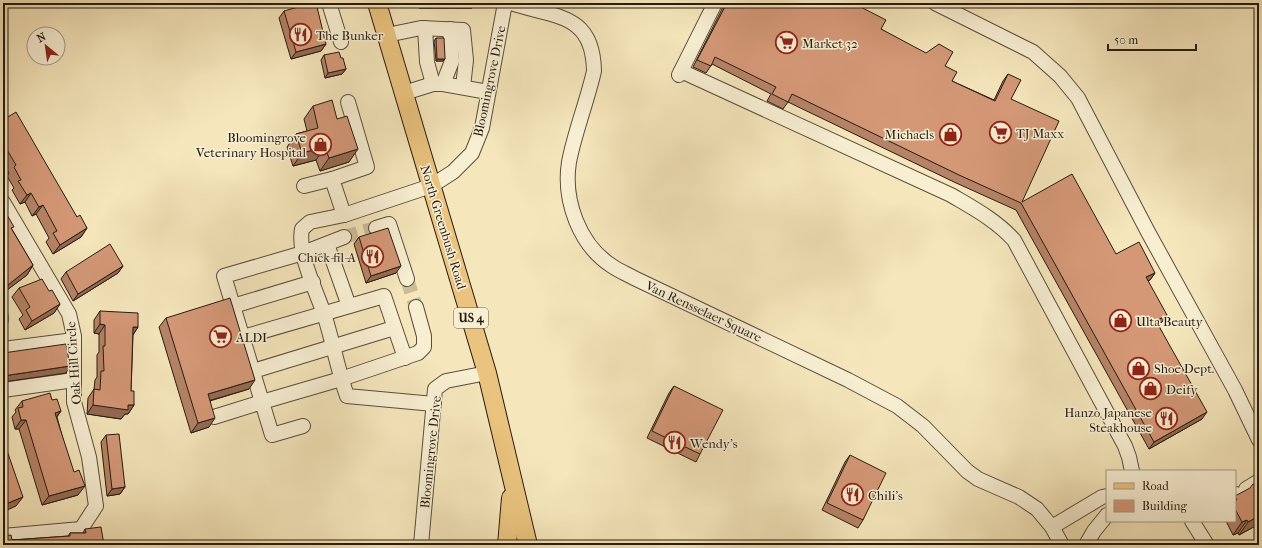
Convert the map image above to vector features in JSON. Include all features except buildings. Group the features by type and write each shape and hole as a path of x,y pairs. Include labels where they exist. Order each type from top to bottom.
{"main road":[{"name":"North Greenbush Road","path":"377,3 487,372 528,545"},
{"path":"507,545 513,480"}],"street":[{"path":"329,3 340,42"},
{"name":"Bloomingrove Drive","path":"303,253 300,237 302,229 310,222 344,215 431,186 453,172 472,154 482,128 505,3"},
{"name":"Van Rensselaer Square","path":"511,3 565,18 576,25 585,34 591,45 594,58 594,71 569,163 568,180 569,195 575,216 587,241 599,255 612,266 634,278 848,380 890,402 923,426 967,471 978,479 1029,502 1052,527 1062,545"},
{"path":"715,3 680,73 950,195 987,216 1006,231 1014,240 1125,446 1132,470"},
{"path":"935,3 1033,52 1060,76 1078,98 1148,232 1235,390 1259,440"},
{"path":"438,84 452,61 442,29"},
{"path":"438,84 427,62 442,29"},
{"path":"387,36 442,29 463,30 466,60 463,87"},
{"path":"404,93 438,84 488,92"},
{"path":"304,186 332,179 367,167 348,102"},
{"path":"332,179 344,215"},
{"name":"Oak Hill Circle","path":"3,202 69,314 74,340 74,402 89,456 96,506 81,529 3,536"},
{"path":"376,228 389,224 407,279"},
{"path":"303,426 272,435 224,276 303,253 344,238"},
{"path":"327,244 349,306"},
{"path":"303,253 324,315 347,396 434,404"},
{"path":"233,306 313,282"},
{"path":"243,337 324,315 384,296 405,358"},
{"path":"214,417 341,379 418,353 424,347 423,328 416,307"},
{"path":"252,371 394,328"},
{"path":"3,349 74,340"},
{"name":"Bloomingrove Drive","path":"421,545 435,389 446,382 487,372"},
{"path":"3,390 74,380"},
{"path":"1239,493 1259,481"},
{"path":"1052,527 1102,497 1106,496"},
{"path":"1086,545 1094,530 1106,516"},
{"path":"1193,522 1207,545"}],"shaded area":[{"path":"3,306 9,318 6,327 3,330"}],"tunnel":[{"path":"344,237 376,228"},
{"path":"407,279 416,307"}],"place":[{"name":"The Bunker","path":"301,35"},
{"name":"Market 32","path":"787,43"},
{"name":"TJ Maxx","path":"1000,133"},
{"name":"Michaels","path":"950,134"},
{"name":"Bloomingrove Veterinary Hospital","path":"321,144"},
{"name":"Chick-fil-A","path":"372,257"},
{"name":"Ulta Beauty","path":"1120,321"},
{"name":"ALDI","path":"220,337"},
{"name":"Shoe Dept.","path":"1139,368"},
{"name":"Deify","path":"1150,389"},
{"name":"Hanzo Japanese Steakhouse","path":"1167,419"},
{"name":"Wendy's","path":"675,443"},
{"name":"Chili's","path":"852,495"}]}
